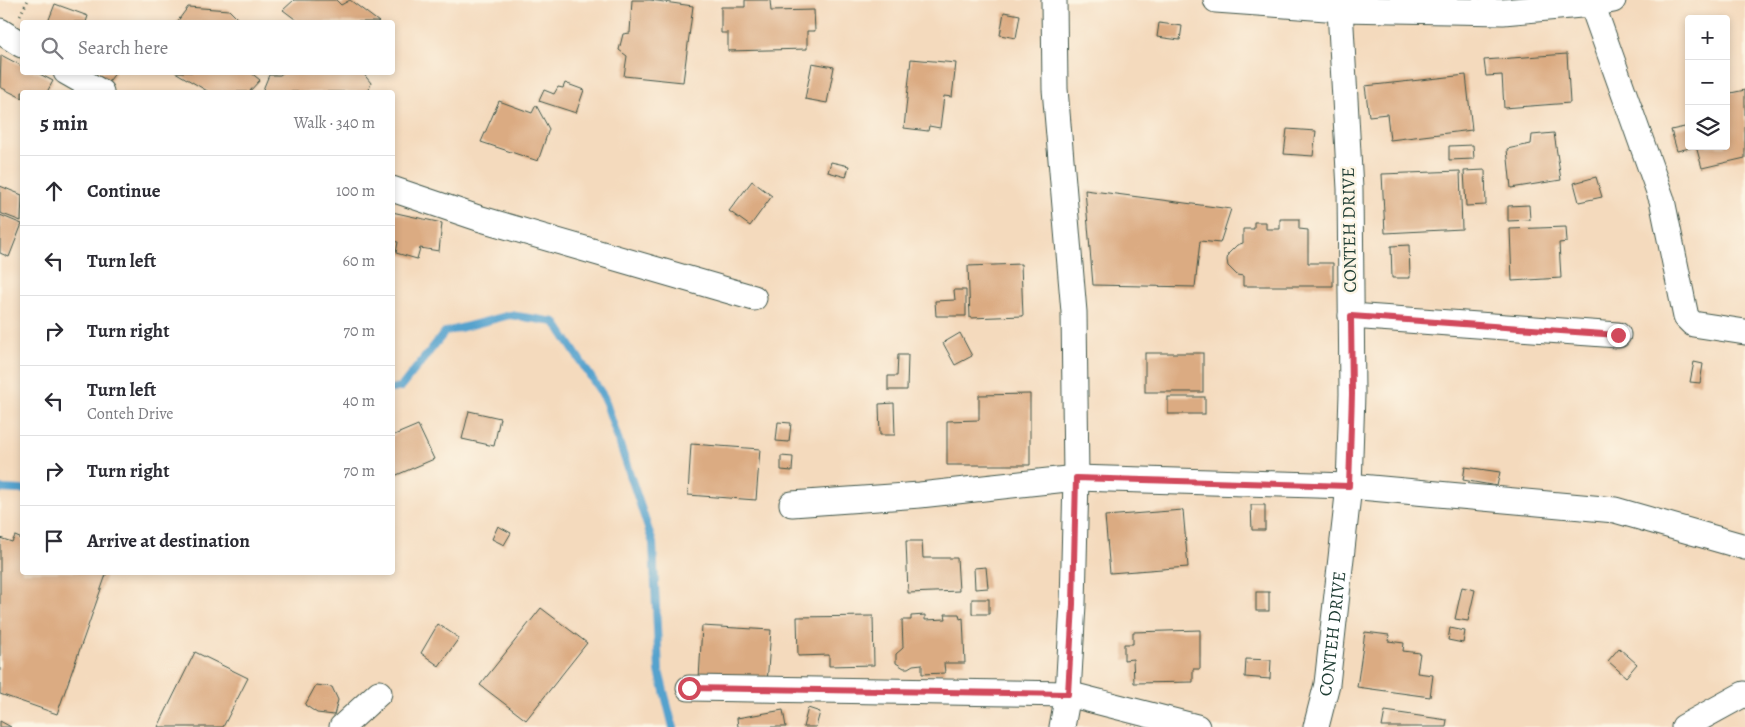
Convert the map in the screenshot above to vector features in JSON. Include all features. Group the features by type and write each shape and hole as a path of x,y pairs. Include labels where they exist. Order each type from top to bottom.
{"street":[{"path":"1054,0 1056,89 1074,312 1076,478 1073,604 1068,694 1062,727"},
{"path":"1216,0 1504,12 1603,2 1662,200 1686,316 1693,324 1745,332"},
{"name":"CONTEH DRIVE","path":"1316,727 1327,684 1349,486 1352,394 1350,189 1339,4"},
{"path":"0,31 20,44"},
{"path":"71,75 98,90"},
{"path":"395,190 478,218 754,298"},
{"path":"1351,316 1618,335"},
{"path":"792,504 920,496 1076,478 1349,486 1615,510 1745,547"},
{"path":"689,688 1068,694 1197,727"},
{"path":"342,727 379,693"},
{"path":"1684,727 1744,694"}],"building":[{"path":"294,0 336,0 341,5 350,0 376,20 296,20 283,10"},
{"path":"632,0 650,0 693,6 683,82 624,76 627,56 619,50 623,34 630,33"},
{"path":"745,0 770,0 771,11 814,10 815,31 807,31 807,49 728,51 728,33 721,33 721,7 745,7"},
{"path":"55,4 88,16 87,20 49,20"},
{"path":"188,7 229,10 239,20 178,20"},
{"path":"1004,12 1020,15 1016,38 1000,35"},
{"path":"1159,23 1182,26 1180,40 1157,37"},
{"path":"1567,54 1570,103 1504,108 1502,75 1486,76 1484,60"},
{"path":"1,55 20,65 20,75 42,75 53,81 48,90 20,90 20,97 0,87"},
{"path":"911,59 956,63 952,97 944,96 940,128 929,126 928,131 904,128"},
{"path":"812,63 834,67 827,103 805,99"},
{"path":"96,75 114,75 107,84"},
{"path":"180,75 254,75 260,80 251,90 206,90"},
{"path":"269,75 364,75 371,83 369,90 263,90"},
{"path":"1466,75 1472,130 1390,140 1387,114 1369,116 1365,86"},
{"path":"565,83 584,90 576,113 539,101 544,90 554,94 558,87 563,88"},
{"path":"1745,90 1745,158 1702,168 1697,150 1730,150 1730,93"},
{"path":"499,101 532,113 536,105 549,129 538,161 481,142"},
{"path":"1685,127 1685,149 1677,151 1671,130"},
{"path":"1287,129 1316,131 1313,156 1284,154"},
{"path":"1554,133 1561,180 1511,188 1507,149 1531,144 1532,135"},
{"path":"1473,145 1474,159 1449,160 1449,146"},
{"path":"831,162 849,166 846,177 828,172"},
{"path":"1485,170 1486,205 1466,206 1464,171"},
{"path":"1460,171 1462,229 1385,233 1382,174"},
{"path":"1596,177 1602,197 1579,202 1574,183"},
{"path":"752,181 772,196 750,226 729,211"},
{"path":"0,186 20,194 20,221 0,213"},
{"path":"1085,190 1231,209 1220,243 1200,241 1195,287 1093,285"},
{"path":"1529,205 1530,220 1508,221 1508,206"},
{"path":"395,213 442,223 439,251 420,248 417,259 396,253 398,242 395,242"},
{"path":"0,215 20,223 20,229 9,257 0,253"},
{"path":"1280,219 1299,219 1299,229 1308,230 1308,263 1333,263 1333,286 1243,286 1243,276 1237,275 1228,266 1228,254 1237,245 1243,243 1243,229 1254,229 1254,222 1266,222 1266,229 1280,229"},
{"path":"1566,227 1567,242 1559,243 1561,278 1512,281 1510,229"},
{"path":"1409,245 1410,278 1392,278 1391,246"},
{"path":"1021,264 1023,316 970,318 968,266"},
{"path":"954,290 966,290 966,316 936,316 935,301 955,300"},
{"path":"960,333 972,356 955,365 943,343"},
{"path":"1145,353 1203,353 1203,392 1145,392"},
{"path":"898,355 908,355 907,390 888,390 888,376 897,376"},
{"path":"1694,362 1703,364 1700,383 1690,382"},
{"path":"1030,394 1030,465 947,465 947,421 979,420 979,395"},
{"path":"1168,397 1205,397 1205,414 1168,414"},
{"path":"894,403 895,435 880,435 879,404"},
{"path":"469,411 500,418 494,446 462,439"},
{"path":"778,422 791,423 789,442 776,441"},
{"path":"418,425 434,459 395,476 395,435"},
{"path":"691,444 760,449 756,500 688,495"},
{"path":"781,456 793,457 792,471 781,470"},
{"path":"1465,467 1500,472 1497,486 1463,480"},
{"path":"1251,505 1265,505 1265,530 1252,530"},
{"path":"1183,510 1188,567 1110,573 1105,516"},
{"path":"498,526 511,533 504,545 492,539"},
{"path":"15,536 20,538 20,575 106,575 57,714 0,694 0,538 12,542"},
{"path":"906,541 922,541 923,558 957,558 959,591 908,593"},
{"path":"986,567 988,588 975,589 974,568"},
{"path":"1462,587 1475,590 1468,621 1455,619"},
{"path":"1256,592 1269,592 1269,611 1256,611"},
{"path":"972,599 989,599 989,614 972,614"},
{"path":"541,608 587,643 526,720 480,685"},
{"path":"945,614 959,614 960,619 963,618 965,663 944,663 945,673 922,674 922,664 904,668 896,663 896,654 903,648 902,620 911,620 911,616 925,615 925,620 946,619"},
{"path":"873,616 874,665 829,666 829,655 798,656 797,617"},
{"path":"438,624 459,638 439,666 421,653"},
{"path":"702,626 771,630 767,683 699,679"},
{"path":"1450,628 1465,631 1463,643 1448,640"},
{"path":"1200,630 1200,669 1193,669 1193,682 1134,683 1133,659 1124,660 1124,644 1133,644 1133,632"},
{"path":"1365,632 1389,635 1388,641 1404,643 1403,651 1420,653 1417,673 1433,675 1430,697 1357,687"},
{"path":"1619,648 1637,664 1626,677 1608,661"},
{"path":"195,652 248,678 223,727 158,727"},
{"path":"1246,659 1271,660 1270,679 1245,677"},
{"path":"316,685 332,687 338,700 334,715 317,713 305,705"},
{"path":"808,708 820,712 816,727 803,727"},
{"path":"783,710 786,727 738,727 737,718"},
{"path":"1385,711 1447,720 1446,727 1382,727"},
{"path":"0,721 11,727 0,727"}],"waterway":[{"path":"395,388 401,387 445,332 510,315 555,322 604,397 653,543 659,671 673,727"},
{"path":"0,489 20,490"}],"route":[{"path":"689,688 1068,694 1073,604 1076,478 1349,486 1352,394 1351,316 1618,335"}]}
